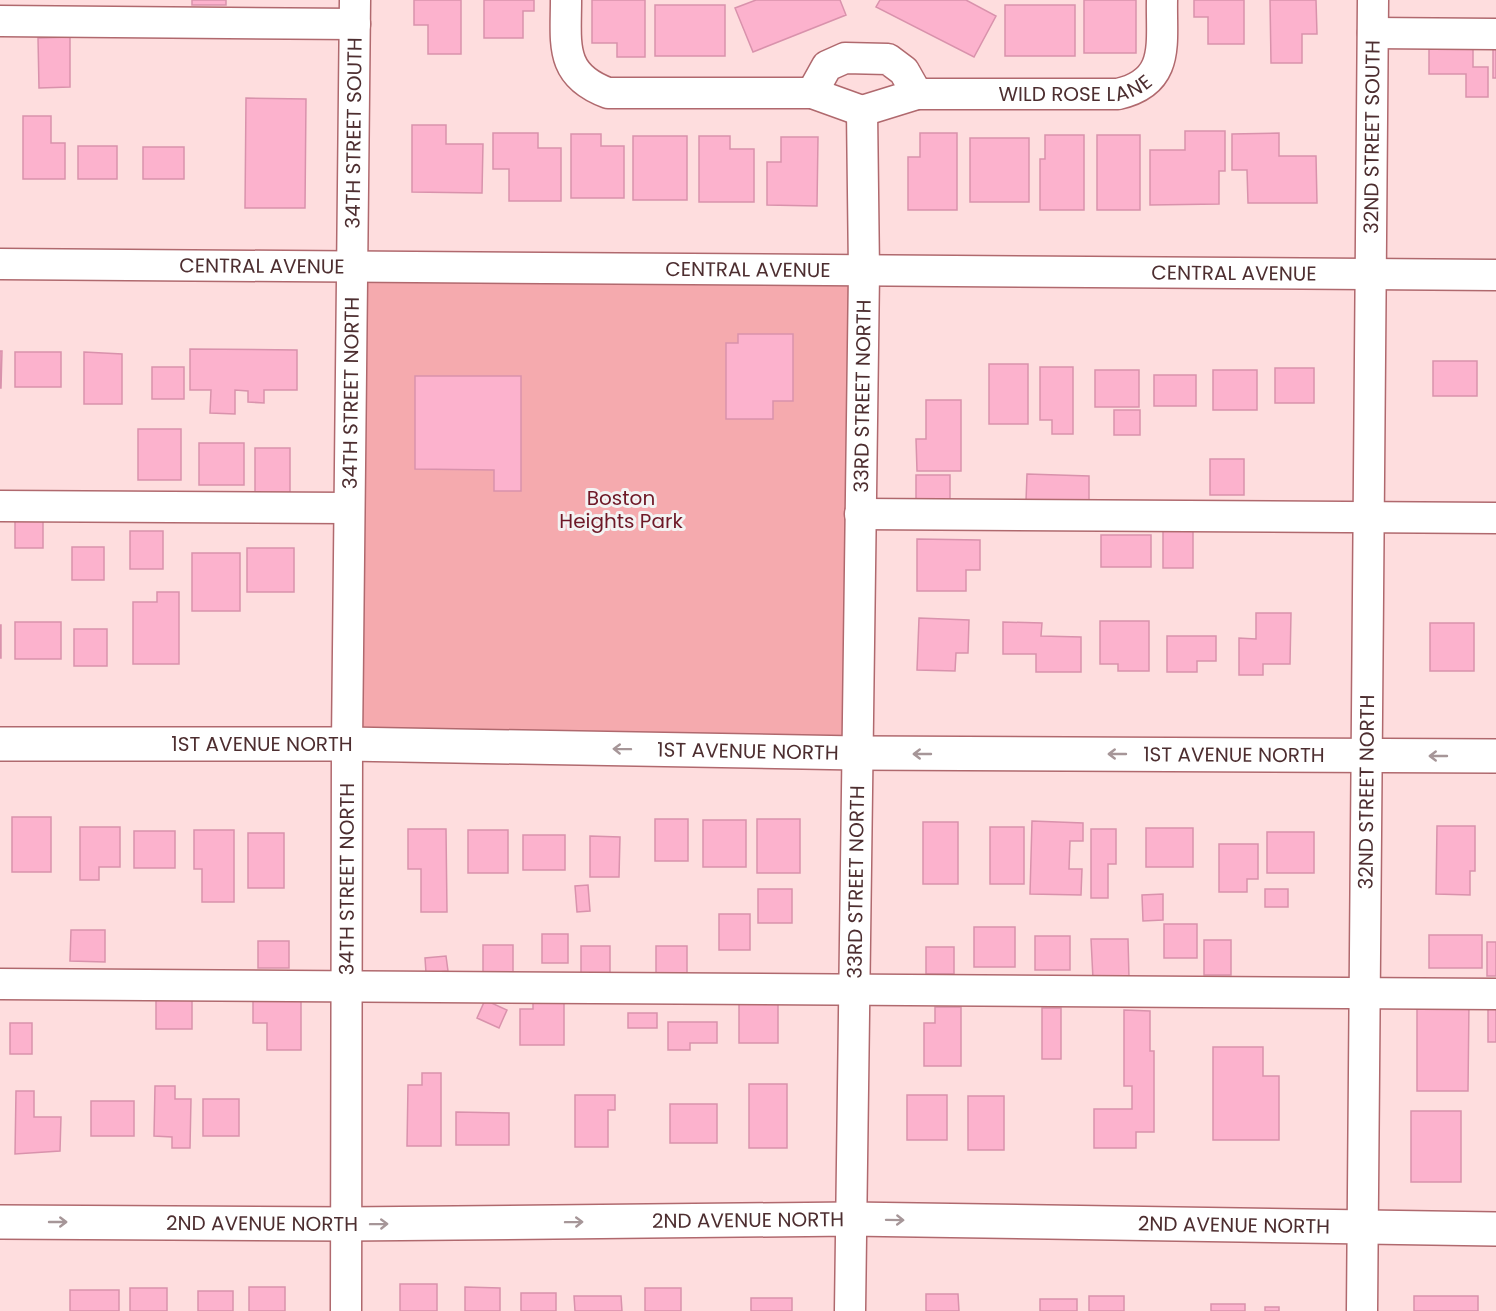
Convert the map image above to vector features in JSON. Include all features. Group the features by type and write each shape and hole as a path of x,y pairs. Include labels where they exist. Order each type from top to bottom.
{"main road":[{"name":"1ST AVENUE NORTH","path":"0,744 347,744 857,753 1496,756"},
{"name":"2ND AVENUE NORTH","path":"0,1222 347,1224 851,1219 1496,1229"}],"street":[{"path":"566,0 566,51 572,68 582,81 608,93 812,93 862,111 864,272"},
{"name":"WILD ROSE LANE","path":"862,111 917,94 1118,94 1133,91 1146,83 1155,72 1161,58 1161,0"},
{"name":"32ND STREET SOUTH","path":"1371,273 1373,0"},
{"path":"0,21 355,12"},
{"name":"34TH STREET SOUTH","path":"352,268 355,12"},
{"path":"1373,33 1496,34"},
{"path":"812,93 827,66 845,58 888,59 904,71 917,94"},
{"name":"CENTRAL AVENUE","path":"0,264 1496,275"},
{"name":"34TH STREET NORTH","path":"346,1311 347,744 352,268"},
{"name":"33RD STREET NORTH","path":"850,1311 864,272"},
{"name":"32ND STREET NORTH","path":"1362,1311 1365,755 1371,273"},
{"path":"0,506 350,508"},
{"path":"860,514 1496,518"},
{"path":"0,984 1496,994"}],"green space":[{"name":"Boston Heights Park","path":"352,268 864,272 857,753 347,744"}],"building":[{"path":"192,0 226,0 226,5 192,5"},
{"path":"414,0 461,0 461,54 428,54 428,25 414,25"},
{"path":"484,0 534,0 534,11 523,11 523,38 484,38"},
{"path":"592,0 645,0 645,57 617,57 617,43 592,43"},
{"path":"756,0 840,0 846,15 753,52 735,8"},
{"path":"880,0 966,0 996,16 974,57 876,7"},
{"path":"1084,0 1136,0 1136,53 1084,53"},
{"path":"1194,0 1244,0 1244,44 1208,44 1208,17 1194,17"},
{"path":"1270,0 1316,0 1317,34 1302,34 1302,63 1271,63"},
{"path":"655,5 725,5 725,56 655,56"},
{"path":"1005,5 1075,5 1075,56 1005,56"},
{"path":"70,37 70,87 39,88 38,38"},
{"path":"1429,40 1473,40 1473,67 1488,67 1488,97 1466,97 1466,74 1429,74"},
{"path":"1493,40 1496,40 1496,78 1493,78"},
{"path":"246,98 306,99 305,208 245,208"},
{"path":"23,116 51,116 51,143 65,143 65,179 23,179"},
{"path":"412,125 446,125 446,144 483,144 482,193 412,192"},
{"path":"1185,131 1225,131 1225,171 1219,171 1219,204 1150,205 1150,150 1185,150"},
{"path":"493,133 538,133 538,148 561,148 561,201 509,201 509,169 493,169"},
{"path":"920,133 957,133 957,210 908,210 908,157 920,157"},
{"path":"1279,133 1279,156 1316,156 1317,203 1248,203 1247,170 1232,170 1232,134"},
{"path":"571,134 601,134 601,146 624,146 624,198 571,198"},
{"path":"1045,135 1084,135 1084,210 1040,210 1040,159 1045,159"},
{"path":"1097,135 1140,135 1140,210 1097,210"},
{"path":"633,136 687,136 687,200 633,200"},
{"path":"699,136 730,136 730,149 754,149 754,202 699,202"},
{"path":"781,137 818,137 817,206 767,205 767,162 781,162"},
{"path":"970,138 1029,138 1029,202 970,202"},
{"path":"78,146 117,146 117,179 78,179"},
{"path":"143,147 184,147 184,179 143,179"},
{"path":"738,334 793,334 793,401 773,401 773,419 726,419 726,343 738,343"},
{"path":"190,349 297,350 297,390 264,390 264,403 248,402 248,391 235,390 235,414 210,413 211,390 190,390"},
{"path":"0,351 2,351 1,388 0,388"},
{"path":"15,352 61,352 61,387 15,387"},
{"path":"84,352 122,354 122,404 84,404"},
{"path":"1433,361 1477,361 1477,396 1433,396"},
{"path":"989,364 1028,364 1028,424 989,424"},
{"path":"152,367 184,367 184,399 152,399"},
{"path":"1040,367 1073,367 1073,434 1052,434 1052,420 1040,420"},
{"path":"1275,368 1314,368 1314,403 1275,403"},
{"path":"1095,370 1139,370 1139,407 1095,407"},
{"path":"1213,370 1257,370 1257,410 1213,410"},
{"path":"1154,375 1196,375 1196,406 1154,406"},
{"path":"415,376 521,376 521,491 494,491 494,470 415,469"},
{"path":"926,400 961,400 961,471 917,471 916,439 926,439"},
{"path":"1114,410 1140,410 1140,435 1114,435"},
{"path":"138,429 181,429 181,480 138,480"},
{"path":"199,443 244,443 244,485 199,485"},
{"path":"255,448 290,448 290,493 255,493"},
{"path":"1210,459 1244,459 1244,495 1210,495"},
{"path":"1027,474 1089,476 1089,503 1026,501"},
{"path":"916,475 950,475 950,504 916,504"},
{"path":"15,521 43,521 43,548 15,548"},
{"path":"130,531 163,531 163,569 130,569"},
{"path":"1163,531 1193,531 1193,568 1163,568"},
{"path":"1101,535 1151,535 1151,567 1101,567"},
{"path":"917,539 980,540 980,570 966,570 966,591 917,591"},
{"path":"72,547 104,547 104,580 72,580"},
{"path":"247,548 294,548 294,592 247,592"},
{"path":"192,553 240,553 240,611 192,611"},
{"path":"157,592 179,592 179,664 133,664 133,602 157,602"},
{"path":"1256,613 1291,613 1290,664 1263,664 1263,675 1239,675 1239,638 1256,639"},
{"path":"919,618 969,620 968,653 956,653 955,671 917,670"},
{"path":"1100,621 1149,621 1149,671 1118,671 1118,664 1100,664"},
{"path":"15,622 61,622 61,659 15,659"},
{"path":"1003,622 1042,623 1041,636 1081,637 1081,672 1036,672 1036,654 1003,654"},
{"path":"1430,623 1474,623 1474,671 1430,671"},
{"path":"1,625 1,658 0,658"},
{"path":"74,629 107,629 107,666 74,666"},
{"path":"1167,636 1216,636 1216,661 1197,661 1197,672 1167,672"},
{"path":"12,817 51,817 51,872 12,872"},
{"path":"655,819 688,819 688,861 655,861"},
{"path":"757,819 800,819 800,873 757,873"},
{"path":"703,820 746,820 746,867 703,867"},
{"path":"1032,821 1083,823 1083,841 1070,841 1069,869 1082,869 1081,895 1030,894"},
{"path":"923,822 958,822 958,884 923,884"},
{"path":"1437,826 1475,826 1475,871 1470,871 1470,895 1436,894"},
{"path":"80,827 120,827 120,867 99,867 99,880 80,880"},
{"path":"990,827 1024,827 1024,884 990,884"},
{"path":"1146,828 1193,828 1193,867 1146,867"},
{"path":"408,829 446,829 447,912 421,912 421,869 408,869"},
{"path":"1091,829 1116,829 1116,864 1108,864 1108,898 1091,898"},
{"path":"194,830 234,830 234,902 202,902 202,869 194,869"},
{"path":"468,830 508,830 508,873 468,873"},
{"path":"134,831 175,831 175,868 134,868"},
{"path":"1267,832 1314,832 1314,873 1267,873"},
{"path":"248,833 284,833 284,888 248,888"},
{"path":"523,835 565,835 565,870 523,870"},
{"path":"590,836 620,837 619,877 590,877"},
{"path":"1219,844 1258,844 1258,879 1247,879 1247,892 1219,892"},
{"path":"588,885 590,911 577,912 575,886"},
{"path":"758,889 792,889 792,923 758,923"},
{"path":"1265,889 1288,889 1288,907 1265,907"},
{"path":"1163,894 1163,920 1143,921 1142,895"},
{"path":"719,914 750,914 750,950 719,950"},
{"path":"1164,924 1197,924 1197,958 1164,958"},
{"path":"974,927 1015,927 1015,967 974,967"},
{"path":"71,930 105,930 105,962 70,961"},
{"path":"542,934 568,934 568,963 542,963"},
{"path":"1429,935 1482,935 1482,968 1429,968"},
{"path":"1035,936 1070,936 1070,970 1035,970"},
{"path":"1091,939 1128,939 1129,978 1093,979"},
{"path":"1204,940 1231,940 1231,975 1204,975"},
{"path":"258,941 289,941 289,968 258,968"},
{"path":"1487,942 1496,942 1496,976 1487,976"},
{"path":"483,945 513,945 513,975 483,975"},
{"path":"581,946 610,946 610,977 581,977"},
{"path":"656,946 687,946 687,977 656,977"},
{"path":"926,947 954,947 954,974 926,974"},
{"path":"446,956 448,971 426,973 425,958"},
{"path":"156,996 192,996 192,1029 156,1029"},
{"path":"533,999 564,999 564,1045 520,1045 520,1009 533,1009"},
{"path":"253,1000 301,1000 301,1050 267,1050 267,1023 253,1023"},
{"path":"485,1000 507,1010 499,1028 477,1018"},
{"path":"1417,1002 1469,1002 1468,1091 1417,1091"},
{"path":"739,1004 778,1004 778,1043 739,1043"},
{"path":"1488,1004 1496,1004 1496,1042 1488,1042"},
{"path":"935,1007 961,1007 961,1066 924,1066 924,1023 935,1023"},
{"path":"1042,1008 1061,1008 1061,1059 1042,1059"},
{"path":"1124,1010 1150,1011 1150,1051 1154,1051 1154,1132 1136,1132 1136,1148 1094,1148 1094,1109 1132,1109 1132,1086 1124,1086"},
{"path":"628,1013 657,1013 657,1028 628,1028"},
{"path":"668,1022 717,1022 717,1043 690,1043 690,1050 668,1050"},
{"path":"10,1023 32,1023 32,1054 10,1054"},
{"path":"1213,1047 1263,1047 1263,1076 1279,1076 1279,1140 1213,1140"},
{"path":"422,1073 441,1073 441,1146 407,1146 408,1085 422,1085"},
{"path":"749,1084 787,1084 787,1148 749,1148"},
{"path":"155,1086 175,1086 175,1099 191,1099 190,1148 172,1148 172,1137 154,1136"},
{"path":"16,1091 34,1091 34,1117 61,1117 60,1151 15,1154"},
{"path":"575,1095 615,1095 615,1110 608,1110 608,1147 575,1147"},
{"path":"907,1095 947,1095 947,1140 907,1140"},
{"path":"968,1096 1004,1096 1004,1150 968,1150"},
{"path":"203,1099 239,1099 239,1136 203,1136"},
{"path":"91,1101 134,1101 134,1136 91,1136"},
{"path":"670,1104 717,1104 717,1143 670,1143"},
{"path":"1411,1111 1461,1111 1461,1182 1411,1182"},
{"path":"456,1112 509,1113 509,1145 456,1145"},
{"path":"400,1284 437,1284 437,1311 400,1311"},
{"path":"249,1287 285,1287 285,1311 249,1311"},
{"path":"465,1287 500,1288 500,1311 465,1311"},
{"path":"130,1288 167,1288 167,1311 130,1311"},
{"path":"645,1288 681,1288 681,1311 645,1311"},
{"path":"70,1290 119,1290 119,1311 70,1311"},
{"path":"198,1291 233,1291 233,1311 198,1311"},
{"path":"521,1293 556,1293 556,1311 521,1311"},
{"path":"926,1294 958,1294 959,1311 926,1311"},
{"path":"574,1296 621,1296 622,1311 575,1311"},
{"path":"1089,1296 1124,1296 1124,1311 1089,1311"},
{"path":"1414,1296 1478,1296 1478,1311 1414,1311"},
{"path":"751,1298 792,1298 792,1311 751,1311"},
{"path":"1040,1299 1077,1299 1077,1311 1040,1311"},
{"path":"1211,1304 1245,1304 1245,1311 1211,1311"},
{"path":"1265,1307 1279,1307 1279,1311 1265,1311"}]}
